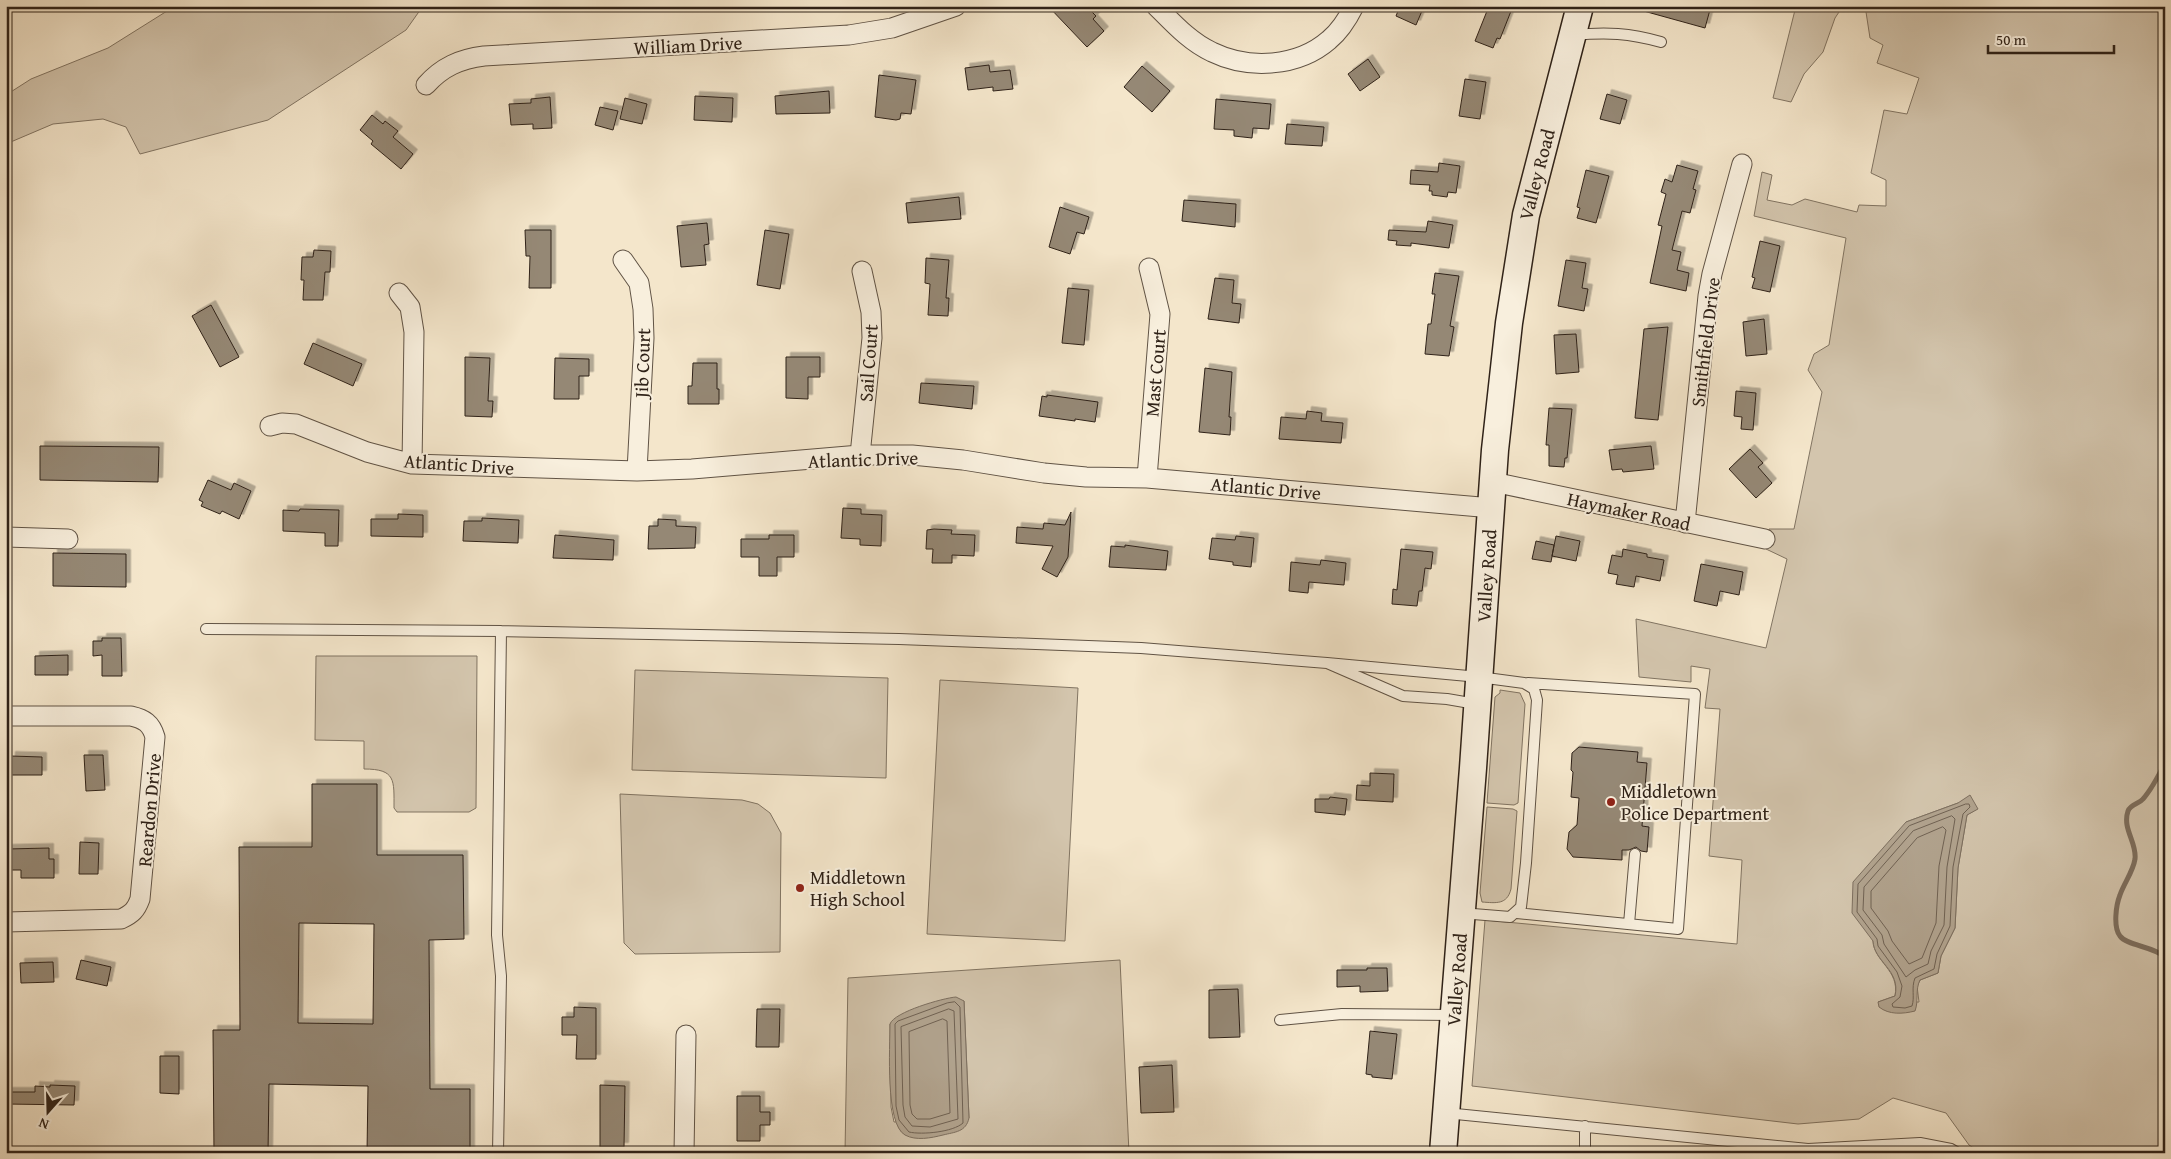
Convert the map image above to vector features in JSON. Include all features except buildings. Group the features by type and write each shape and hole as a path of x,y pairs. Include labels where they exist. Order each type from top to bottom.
{"main road":[{"name":"Valley Road","path":"1443,1153 1493,482 1509,323 1526,215 1580,6"}],"street":[{"name":"William Drive","path":"426,85 436,73 452,63 484,56 849,35 892,28 956,6"},
{"path":"1156,6 1185,34 1213,53 1254,63 1286,60 1317,50 1340,29 1354,6"},
{"name":"Smithfield Drive","path":"1685,523 1708,296 1712,274 1742,164"},
{"name":"Jib Court","path":"623,260 639,283 643,309 644,338 637,471"},
{"name":"Mast Court","path":"1147,478 1160,314 1149,268"},
{"name":"Sail Court","path":"860,455 872,338 871,312 862,271"},
{"path":"399,293 410,307 414,332 412,464"},
{"name":"Atlantic Drive","path":"270,426 282,423 296,424 367,452 412,464 637,471 692,469 860,455 920,456 1086,477 1147,478 1492,508"},
{"name":"Haymaker Road","path":"1493,482 1765,539"},
{"path":"6,537 68,539"},
{"name":"Reardon Drive","path":"6,716 131,716 142,718 148,723 152,727 155,737 140,898 137,908 131,915 121,919 6,922"},
{"path":"684,1153 686,1035"}],"lane":[{"path":"1573,35 1606,32 1639,36 1661,42"},
{"path":"206,629 500,631 899,639 1141,648 1479,676 1524,683 1695,694 1678,929 1516,913"},
{"path":"498,1153 501,976 497,935 500,631"},
{"path":"1327,664 1402,696 1447,699 1476,704"},
{"path":"1460,913 1510,917 1521,907 1526,862 1537,700 1534,689 1524,683"},
{"path":"1629,924 1635,854"},
{"path":"1280,1020 1342,1014 1453,1015"},
{"path":"1445,1113 1585,1126 1771,1149 1808,1151 1920,1143 1951,1149 1958,1153"},
{"path":"1584,1153 1585,1126"}],"shaded area":[{"path":"175,6 423,6 406,30 268,120 140,154 126,127 103,119 53,124 6,144 6,95 31,79 108,48"},
{"path":"1796,6 1843,6 1835,18 1823,52 1804,74 1791,102 1773,98"},
{"path":"1862,6 2165,6 2165,1153 1981,1153 1969,1145 1946,1113 1893,1098 1859,1119 1798,1124 1472,1086 1485,920 1737,944 1742,860 1709,856 1720,709 1705,708 1710,669 1691,666 1691,682 1639,677 1636,619 1766,648 1787,559 1766,549 1769,529 1794,529 1822,392 1808,370 1814,354 1829,345 1846,238 1754,216 1762,172 1772,175 1767,200 1792,205 1805,199 1857,212 1859,205 1886,206 1886,180 1871,173 1884,110 1907,114 1919,78 1877,63 1883,45 1870,38 1866,12","holes":["1958,803 1977,809 1967,815 1958,868 1955,928 1941,956 1938,973 1920,980 1917,986 1919,1002 1878,1002 1895,996 1896,987 1894,979 1874,948 1873,941 1906,822"]},
{"path":"316,656 477,656 476,808 469,812 397,812 394,808 393,783 388,774 382,771 364,769 364,741 315,740"},
{"path":"635,670 888,678 886,778 632,770"},
{"path":"940,680 1078,688 1065,941 927,934"},
{"path":"1500,690 1520,693 1525,704 1518,803 1514,805 1487,803 1495,697 1500,693"},
{"path":"620,794 742,800 758,804 770,813 781,833 780,952 635,954 624,943"},
{"path":"1487,807 1517,811 1511,889 1507,898 1496,903 1482,902 1480,893"},
{"path":"1120,960 1129,1153 845,1153 848,978","holes":["964,1001 969,1118 894,1122 891,1107 890,1024"]}],"water":[{"path":"1970,795 1978,809 1967,815 1958,868 1955,928 1941,956 1938,973 1920,980 1915,1011 1892,1013 1883,1010 1879,1007 1878,1002 1895,996 1896,987 1891,973 1874,948 1873,941 1852,913 1853,882 1906,822 1958,803"},
{"path":"956,997 964,1001 968,1123 963,1129 952,1133 924,1138 909,1137 899,1128 891,1101 889,1066 890,1024 893,1019 909,1010"}],"waterway":[{"path":"2165,763 2146,795 2128,811 2127,824 2134,847 2135,859 2116,910 2116,927 2123,939 2154,950 2165,957"}],"place":[{"name":"Middletown Police Department","path":"1611,802"},
{"name":"Middletown High School","path":"800,888"}]}
